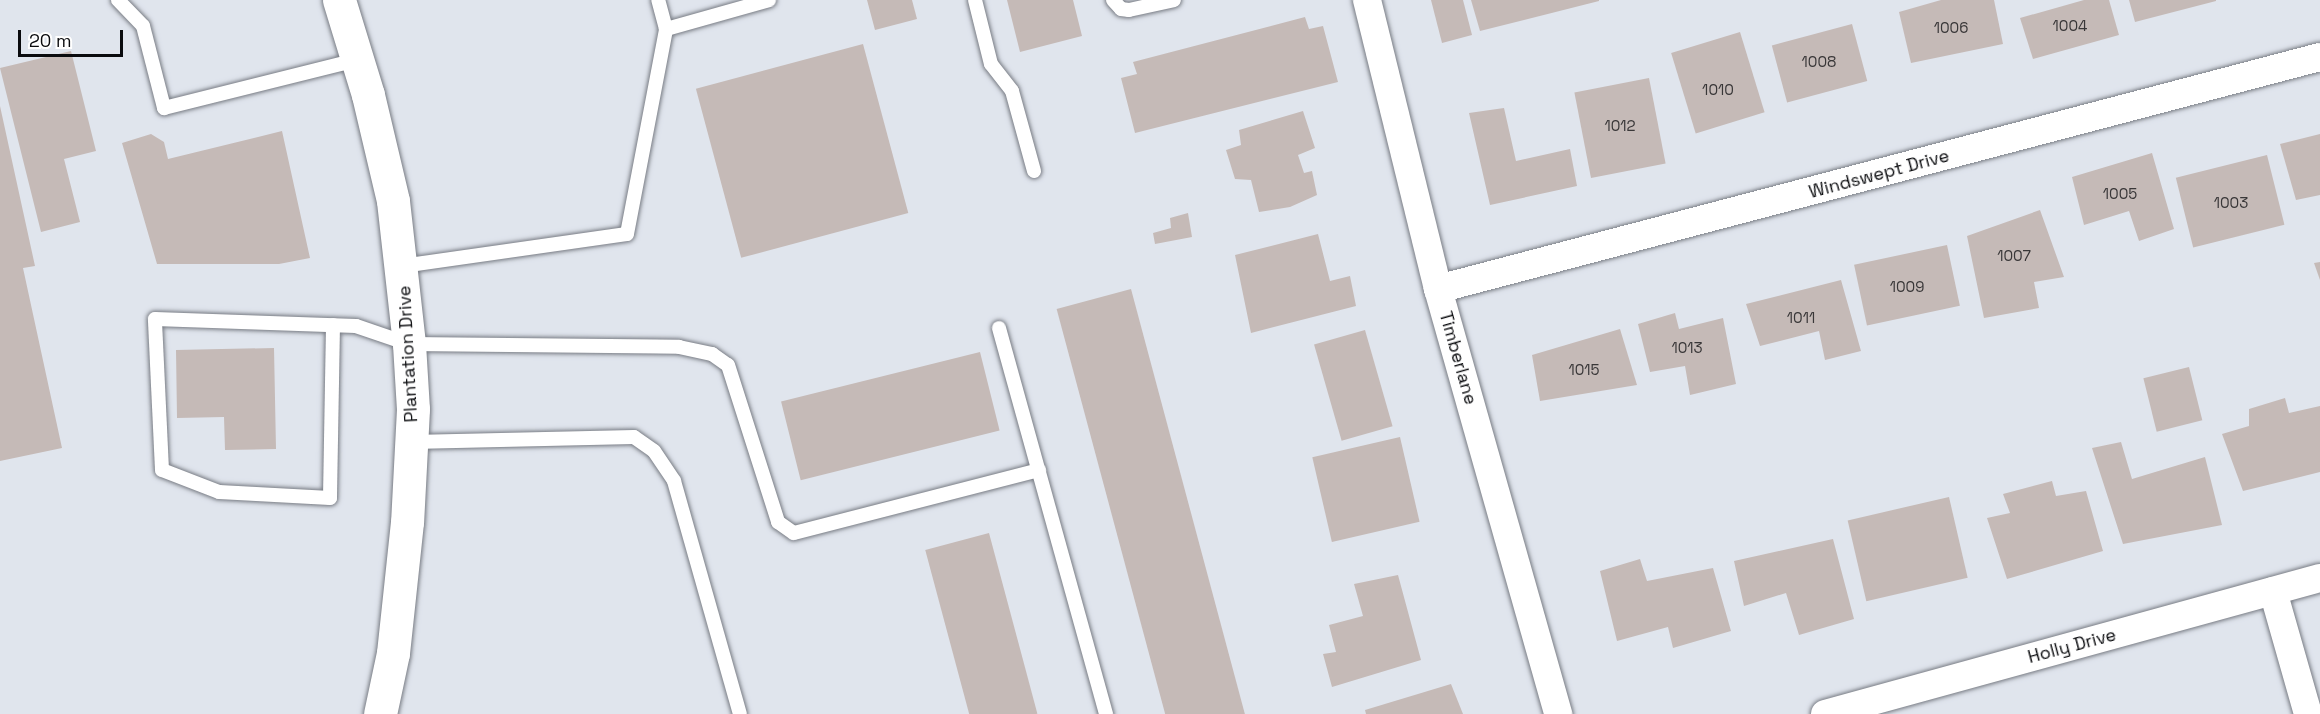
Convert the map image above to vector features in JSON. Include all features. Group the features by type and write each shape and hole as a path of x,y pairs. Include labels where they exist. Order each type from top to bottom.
{"street":[{"name":"Plantation Drive","path":"339,0 357,60 393,201 409,344 412,442 393,653 380,714"},
{"name":"Timberlane","path":"1367,0 1438,289 1558,714"},
{"name":"Windswept Drive","path":"1438,289 2320,57"},
{"name":"Holly Drive","path":"1825,714 2320,578"},
{"path":"2273,591 2308,714"}],"lane":[{"path":"118,0 143,26 164,108 357,60"},
{"path":"402,266 627,234 666,28 658,0"},
{"path":"666,28 769,0"},
{"path":"975,0 991,64 1012,91 1034,171"},
{"path":"1113,0 1121,9 1129,10 1174,0"},
{"path":"333,325 330,498 219,492 162,470 154,320 333,325 356,326 409,344 679,347 712,354 728,365 778,522 794,533 1039,470"},
{"path":"999,328 1106,714"},
{"path":"412,442 634,437 654,451 674,481 740,714"}],"building":[{"path":"867,0 912,0 917,19 875,30"},
{"path":"1007,0 1073,0 1082,36 1020,52"},
{"path":"1431,0 1463,0 1472,35 1442,43"},
{"path":"1471,0 1599,0 1599,1 1480,31"},
{"path":"1941,0 1994,0 2003,44 1911,63 1899,12"},
{"path":"2084,0 2109,0 2119,35 2033,59 2020,18"},
{"path":"2129,0 2216,0 2216,1 2135,22"},
{"path":"1305,17 1309,29 1323,26 1338,82 1135,133 1121,78 1137,74 1133,62"},
{"path":"1852,24 1867,81 1787,102 1772,45"},
{"path":"1740,32 1765,112 1696,133 1671,53"},
{"path":"863,44 908,213 741,258 696,89"},
{"path":"71,51 96,151 64,159 80,222 41,232 0,68"},
{"path":"1649,78 1666,163 1591,178 1574,93"},
{"path":"0,106 35,266 23,268 62,448 0,461"},
{"path":"1504,108 1516,161 1570,149 1577,186 1490,205 1469,113"},
{"path":"1303,111 1315,148 1298,155 1304,173 1312,171 1317,195 1290,207 1259,212 1251,180 1235,179 1226,150 1241,145 1239,130"},
{"path":"282,131 310,258 279,264 157,264 122,143 151,134 164,142 168,159"},
{"path":"2320,134 2320,195 2296,200 2280,144"},
{"path":"2152,153 2174,229 2139,241 2129,211 2084,225 2072,177"},
{"path":"2267,155 2284,225 2193,248 2176,178"},
{"path":"2040,210 2064,277 2034,282 2039,308 1984,318 1967,236"},
{"path":"1188,213 1192,237 1155,244 1153,233 1171,228 1170,218"},
{"path":"1318,234 1330,281 1350,276 1356,306 1251,333 1235,255"},
{"path":"1947,245 1960,306 1867,325 1854,265"},
{"path":"2320,262 2320,280 2314,263"},
{"path":"1841,280 1861,351 1825,360 1819,331 1760,346 1746,304"},
{"path":"1131,289 1245,714 1165,714 1057,309"},
{"path":"1675,313 1679,329 1723,318 1736,384 1690,395 1685,366 1650,372 1638,324"},
{"path":"1620,329 1637,385 1540,401 1532,355"},
{"path":"1365,330 1393,426 1342,441 1314,345"},
{"path":"274,348 276,449 225,450 224,417 177,418 176,350"},
{"path":"980,352 1000,431 801,480 781,402"},
{"path":"2189,367 2202,420 2157,432 2143,378"},
{"path":"2285,398 2289,413 2320,406 2320,472 2243,491 2222,434 2249,426 2249,409"},
{"path":"1400,437 1420,522 1332,542 1312,457"},
{"path":"2121,442 2132,479 2205,457 2222,525 2123,544 2092,448"},
{"path":"2052,481 2056,496 2086,491 2103,551 2007,579 1987,518 2010,513 2003,494"},
{"path":"1949,497 1968,578 1866,601 1848,520"},
{"path":"989,533 1037,714 969,714 925,550"},
{"path":"1833,539 1854,619 1799,635 1786,593 1744,606 1734,561"},
{"path":"1640,559 1647,581 1713,568 1731,631 1673,648 1668,627 1617,641 1600,571"},
{"path":"1398,575 1421,660 1332,687 1323,654 1336,652 1329,625 1363,616 1354,584"},
{"path":"1451,684 1463,714 1366,714 1365,710"}]}
